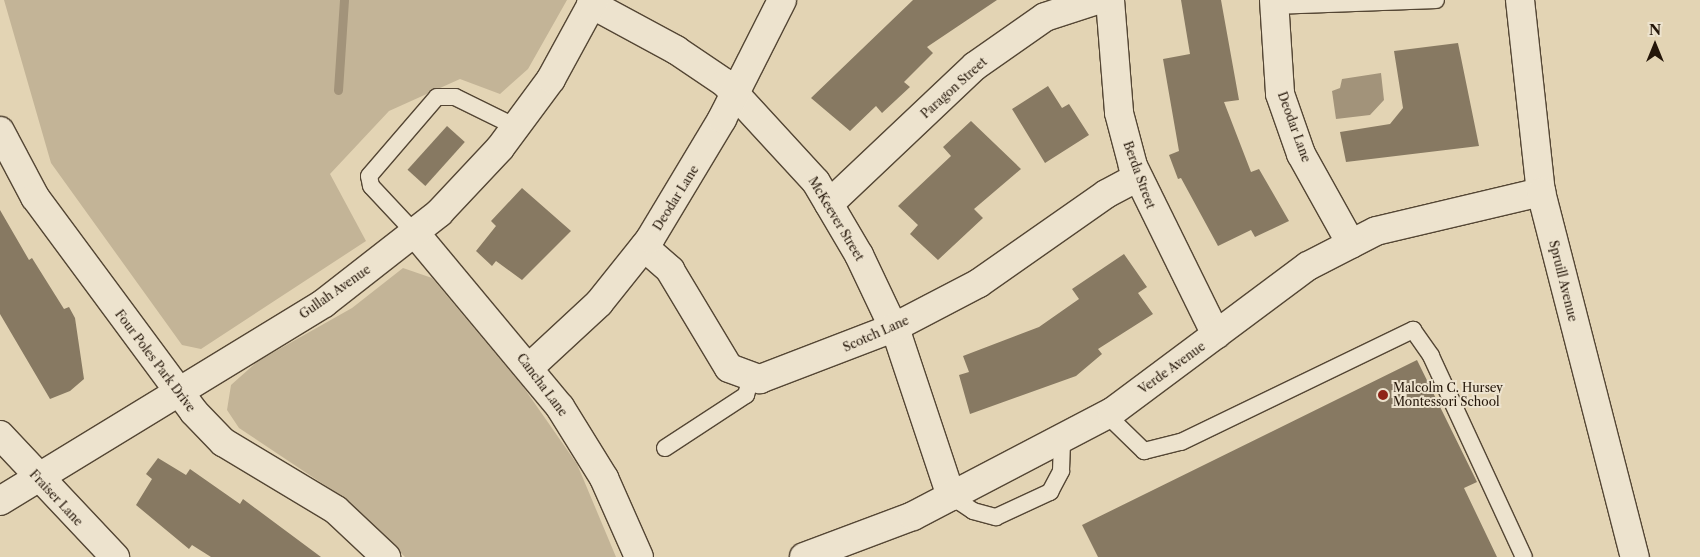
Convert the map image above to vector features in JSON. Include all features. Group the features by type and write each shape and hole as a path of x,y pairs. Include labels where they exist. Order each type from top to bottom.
{"street":[{"name":"Deodar Lane","path":"530,367 599,303 644,247 687,182 736,94 782,0"},
{"name":"Paragon Street","path":"829,204 976,66 1044,17 1097,0"},
{"name":"Berda Street","path":"1110,0 1119,113 1138,177 1216,336"},
{"name":"Spruill Avenue","path":"1520,0 1541,192 1635,557"},
{"name":"McKeever Street","path":"593,2 676,50 736,94 778,136 829,204 894,328 952,496"},
{"name":"Gullah Avenue","path":"0,501 35,476 324,303 415,233 516,127 551,79 593,2"},
{"name":"Deodar Lane","path":"1274,3 1280,94 1301,154 1351,244"},
{"name":"Four Poles Park Drive","path":"0,131 35,197 176,392 223,442 336,510 386,557"},
{"name":"Scotch Lane","path":"751,378 781,374 894,328 979,283 1106,194 1138,177"},
{"name":"Verde Avenue","path":"804,557 913,516 1107,415 1308,266 1376,231 1541,192"},
{"name":"Cancha Lane","path":"415,233 530,367 604,478 639,557"},
{"path":"644,247 670,270 729,368 751,378"},
{"name":"Fraiser Lane","path":"0,436 35,476 115,557"}],"lane":[{"path":"1274,3 1436,0"},
{"path":"415,233 371,186 369,176 437,97 455,97 516,127"},
{"path":"1107,415 1144,451 1181,442 1412,330 1431,356 1524,557"},
{"path":"665,448 746,395 751,378"},
{"path":"952,496 973,511 996,517 1050,492 1061,471 1062,438"}],"shaded area":[{"path":"4,0 567,0 528,69 500,94 460,79 389,111 330,174 366,241 201,349 182,345 51,163"},
{"path":"1381,73 1384,100 1370,115 1336,119 1332,91 1340,88 1342,79"},
{"path":"403,268 432,278 524,388 577,464 616,557 405,557 344,498 239,428 227,410 231,385 258,361 352,308"}],"building":[{"path":"913,0 997,0 927,47 933,53 904,82 910,87 882,113 876,106 850,131 811,98"},
{"path":"1181,0 1221,0 1239,100 1224,102 1251,172 1259,169 1289,221 1255,237 1251,230 1218,246 1181,178 1178,179 1169,155 1179,151 1163,59 1190,54"},
{"path":"1458,43 1479,146 1346,162 1340,132 1390,124 1403,108 1394,51"},
{"path":"1048,86 1062,108 1069,104 1089,135 1045,163 1012,109"},
{"path":"971,121 1021,169 974,209 983,218 938,260 910,234 918,225 898,206 951,156 943,147"},
{"path":"447,126 465,142 425,186 408,170"},
{"path":"522,188 571,231 522,280 496,261 492,266 476,251 496,226 491,221"},
{"path":"0,210 29,260 32,258 64,309 69,307 75,318 84,379 70,391 50,399 0,314"},
{"path":"1124,254 1147,287 1138,293 1153,314 1098,349 1102,354 1076,376 970,414 959,375 969,372 963,356 1039,327 1079,299 1072,289"},
{"path":"1417,360 1477,482 1464,488 1497,557 1098,557 1082,525"},
{"path":"158,458 186,475 190,469 240,504 243,499 321,557 211,557 192,545 189,549 136,505 152,479 146,474"}],"waterway":[{"path":"338,90 344,0"}],"place":[{"name":"Malcolm C. Hursey Montessori School","path":"1383,395"}]}
